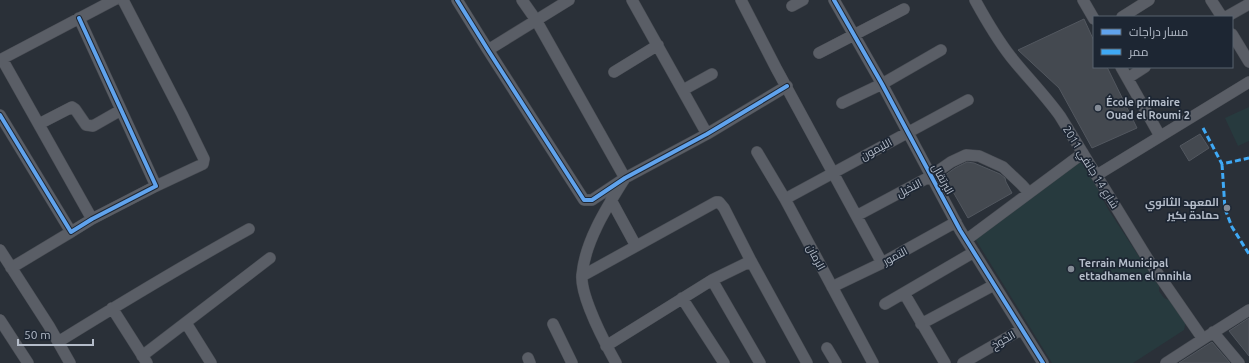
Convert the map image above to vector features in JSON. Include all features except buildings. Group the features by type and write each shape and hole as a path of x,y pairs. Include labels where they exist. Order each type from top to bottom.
{"street":[{"path":"89,0 94,10"},
{"path":"92,219 1,60 114,0"},
{"path":"11,268 92,219 203,164 204,159 123,0"},
{"path":"457,0 584,200 592,200 624,178 707,134 787,86"},
{"path":"522,0 536,20 624,178"},
{"path":"632,0 707,134"},
{"path":"741,0 882,263"},
{"path":"792,6 803,0"},
{"name":"البرتقال","path":"834,0 882,84 907,133 966,240 1043,363"},
{"name":"شارع 14 جانفي 2011","path":"975,0 1011,57 1050,102 1097,175 1149,261 1202,338"},
{"path":"1083,0 1093,17"},
{"path":"1124,16 1149,0"},
{"path":"1211,0 1221,16"},
{"path":"488,50 567,1"},
{"path":"1228,16 1249,4"},
{"path":"819,54 854,34 904,9"},
{"path":"79,18 156,186"},
{"path":"1233,36 1249,62"},
{"path":"614,72 658,45"},
{"path":"842,103 882,84 941,50"},
{"path":"1123,68 1160,136"},
{"path":"1128,78 1143,68"},
{"path":"683,90 712,74"},
{"path":"1097,175 1249,82"},
{"name":"الليمون","path":"785,199 968,100"},
{"path":"39,124 72,107 86,125 89,126 93,126 121,110"},
{"path":"0,115 71,232"},
{"name":"الرمان","path":"757,152 785,199 873,363"},
{"path":"966,240 1025,189 1083,153"},
{"name":"النخيل","path":"858,216 931,176 958,158 966,155 979,156 1003,166 1025,189"},
{"path":"616,363 606,346 586,298 582,276 590,243 611,200 624,178"},
{"path":"611,200 636,246"},
{"path":"582,276 716,202 719,202 724,208 751,261 807,363"},
{"name":"التمور","path":"832,287 882,263 956,222"},
{"path":"58,342 213,248 249,229"},
{"path":"0,250 49,326 67,362"},
{"path":"885,304 974,252"},
{"path":"112,308 145,360 186,323 270,258"},
{"path":"606,346 712,280 751,261"},
{"path":"712,280 760,363"},
{"path":"922,324 994,285"},
{"path":"904,293 945,363"},
{"path":"682,298 724,363"},
{"path":"1166,363 1202,338 1249,310"},
{"path":"0,320 28,363"},
{"path":"186,323 211,363"},
{"path":"553,324 572,363"},
{"name":"الخوخ","path":"962,363 1022,328"},
{"path":"1213,332 1239,363"},
{"path":"827,348 836,363"}],"green space":[{"path":"1249,107 1249,141 1238,146 1225,118"},
{"name":"Terrain Municipal ettadhamen el mnihla","path":"1082,159 1108,209 1159,286 1159,291 1186,320 1184,330 1133,363 1052,363 974,237"}],"marked path":[{"path":"1203,128 1222,164 1249,158"},
{"path":"1222,164 1225,209 1232,227 1249,254"}],"cycle path":[{"path":"457,0 584,200 592,200 625,178 707,134 787,86"},
{"path":"834,0 882,84 960,230 1043,363"},
{"path":"0,115 71,232 92,219 156,186 79,18"}],"place":[{"name":"École primaire Ouad el Roumi 2","path":"1098,108"},
{"name":"المعهد الثانوي حمادة بكير","path":"1227,208"},
{"name":"Terrain Municipal ettadhamen el mnihla","path":"1071,269"}]}
